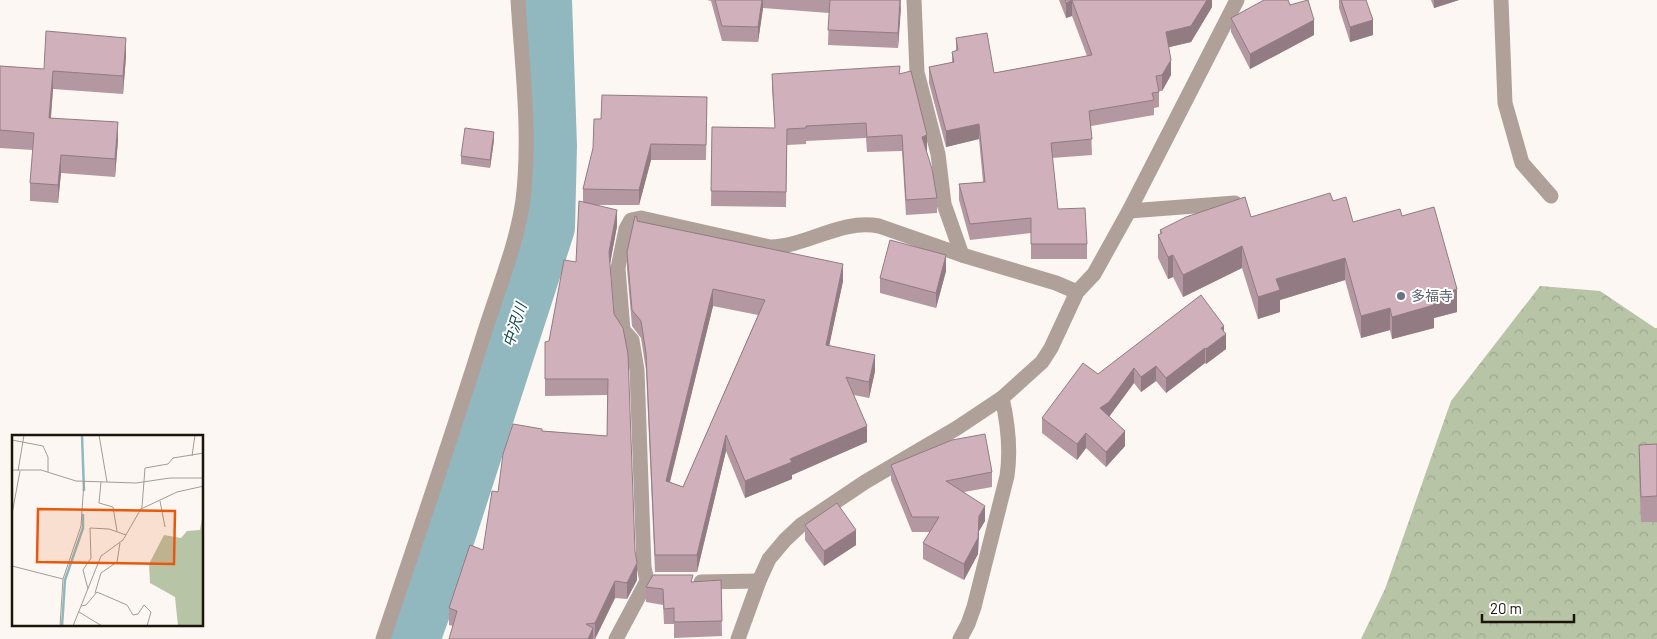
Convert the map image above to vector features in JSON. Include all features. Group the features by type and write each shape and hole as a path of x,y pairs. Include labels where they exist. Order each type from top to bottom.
{"street":[{"path":"383,639 472,373 514,236 522,202 525,176 526,126 518,0"},
{"path":"914,0 917,72 938,154 944,204 962,255"},
{"path":"738,639 759,580 769,559 784,540 801,525 865,482 957,428 1002,398 1042,362 1051,348 1077,292 1094,274 1129,211 1237,0"},
{"path":"1501,0 1505,103 1522,163 1551,196"},
{"path":"1129,211 1235,203"},
{"path":"616,639 647,582 644,567 637,370 632,340 623,330 618,268 626,229 631,220 641,218 770,247 784,247 843,228 865,224 879,226 962,255 1056,282 1077,292"},
{"path":"960,639 974,607 1010,460 1010,440 1002,398"},
{"path":"689,582 759,580"},
{"path":"647,582 664,582"}],"green space":[{"path":"1540,286 1600,291 1657,328 1657,639 1361,639 1385,589 1451,401"}],"building":[{"path":"715,0 762,0 758,27 722,26"},
{"path":"830,0 900,0 898,33 828,30"},
{"path":"1072,0 1207,0 1191,26 1166,32 1171,60 1162,75 1156,76 1159,92 1152,93 1154,100 1089,111 1092,139 1051,143 1058,209 1085,208 1087,244 1031,244 1031,218 970,224 959,184 985,182 979,124 946,131 929,67 954,62 952,52 958,50 956,38 987,33 994,73 1092,55"},
{"path":"1264,0 1288,0 1290,5 1308,0 1314,20 1250,54 1231,18"},
{"path":"1341,0 1366,0 1373,20 1350,27"},
{"path":"46,31 126,38 123,76 53,71 49,118 118,122 115,159 61,155 58,185 30,183 34,133 0,130 0,66 44,69"},
{"path":"900,66 899,74 911,71 927,135 922,137 932,169 937,198 906,200 902,135 867,137 866,123 806,126 806,128 787,129 786,192 711,191 712,127 775,128 772,74"},
{"path":"602,95 707,97 706,145 651,144 639,190 583,189 593,148 594,119 601,119"},
{"path":"465,128 494,132 490,160 461,156"},
{"path":"1330,193 1333,201 1346,197 1353,222 1400,209 1402,216 1434,207 1457,289 1431,297 1434,305 1392,317 1390,308 1361,316 1345,258 1276,279 1280,290 1258,297 1242,246 1183,275 1173,255 1168,257 1158,235 1162,233 1160,230 1186,217 1245,197 1251,217"},
{"path":"579,201 617,210 609,252 614,314 623,328 628,354 637,563 627,583 615,581 595,623 586,624 593,628 588,639 449,639 457,611 449,608 470,545 483,550 492,491 498,492 503,454 513,424 542,429 542,431 607,436 608,379 545,379 545,342 549,341 564,260 576,262"},
{"path":"635,216 637,221 843,264 826,345 875,355 869,382 846,377 867,426 790,459 792,462 745,481 726,435 697,555 655,555 646,353 641,321 632,310 627,252","holes":["713,289 765,300 683,487 666,481"]},
{"path":"890,240 946,255 936,293 880,278"},
{"path":"1201,295 1224,326 1221,328 1226,334 1166,378 1156,366 1141,377 1134,368 1109,402 1100,408 1125,431 1106,452 1086,433 1077,444 1042,418 1083,363 1098,374"},
{"path":"985,434 992,472 946,481 985,506 979,516 978,538 964,564 923,543 939,517 912,517 891,465 952,440"},
{"path":"1657,444 1657,496 1641,497 1639,445"},
{"path":"837,503 856,530 824,551 805,525"},
{"path":"653,575 693,575 691,582 721,580 722,621 674,622 674,608 664,609 663,589 646,587"}],"waterway":[{"name":"中沢川","path":"412,639 428,595 547,227 549,146 544,0"}],"place":[{"name":"多福寺","path":"1401,296"}]}
